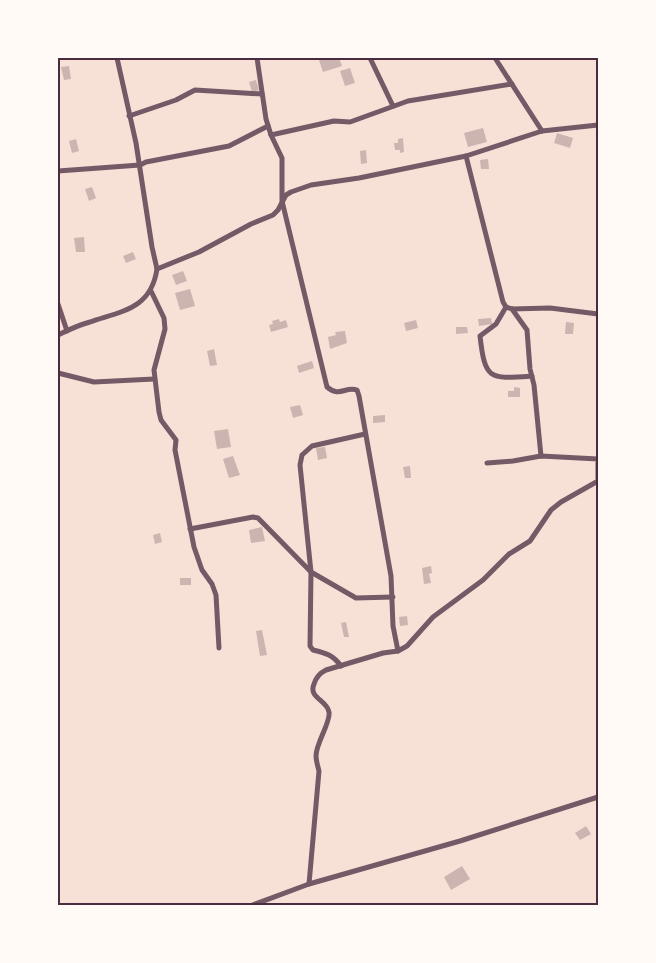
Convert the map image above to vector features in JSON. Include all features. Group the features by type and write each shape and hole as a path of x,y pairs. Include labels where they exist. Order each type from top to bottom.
{"street":[{"path":"58,335 122,312 138,304 150,292 155,279 157,269 140,165 117,58"},
{"path":"257,58 270,135 282,158 282,201 327,387 333,392 357,390 391,576 393,626 398,650"},
{"path":"370,58 393,106"},
{"path":"495,58 542,131"},
{"path":"270,135 334,121 350,122 408,101 512,84"},
{"path":"129,116 176,100 195,90 262,94"},
{"path":"157,269 199,252 250,224 273,215 286,195 291,192 311,186 466,156 542,131 598,125"},
{"path":"58,171 140,165 146,162 229,146 268,126"},
{"path":"466,156 503,302 527,330 541,456"},
{"path":"150,292 164,318 164,329 154,370 161,420 176,440 175,450 194,546 202,570 212,584 216,595 220,648"},
{"path":"58,304 67,331"},
{"path":"509,308 550,308 598,314"},
{"path":"509,308 496,324 480,336 483,361 492,375 502,378 532,376"},
{"path":"58,373 94,382 154,379"},
{"path":"341,666 328,653 313,650 310,646 311,572 300,465 302,455 312,446 365,434"},
{"path":"487,463 541,456 598,459"},
{"path":"309,884 320,772 316,756 329,716 327,708 313,693 312,688 320,673 406,646 433,617 483,580 510,554 530,542 551,510 561,502 598,482 598,463"},
{"path":"190,529 253,517 258,518 311,572 356,598 393,597"},
{"path":"250,906 309,884 460,841 598,797"}],"building":[{"path":"339,58 342,66 323,72 319,60"},
{"path":"69,66 71,79 64,80 61,67"},
{"path":"350,68 355,83 345,86 340,71"},
{"path":"256,80 259,90 252,92 249,82"},
{"path":"483,128 487,142 468,147 464,133"},
{"path":"557,133 573,138 570,148 554,143"},
{"path":"403,138 404,152 400,153 400,150 395,150 394,143 398,143 398,139"},
{"path":"76,139 79,151 72,153 69,141"},
{"path":"366,150 367,163 361,164 360,151"},
{"path":"488,159 489,169 481,169 480,160"},
{"path":"92,187 96,198 89,201 85,189"},
{"path":"84,237 85,252 76,252 74,238"},
{"path":"133,252 136,259 126,263 123,256"},
{"path":"183,271 187,281 176,285 172,275"},
{"path":"190,289 195,306 180,310 175,293"},
{"path":"491,318 492,324 479,326 478,319"},
{"path":"279,319 280,322 286,320 288,327 271,332 269,325 273,324 272,321"},
{"path":"416,320 418,328 406,331 404,323"},
{"path":"566,322 574,323 573,334 565,334"},
{"path":"456,327 467,327 468,333 456,334"},
{"path":"345,331 347,343 330,349 328,337 336,335 335,332"},
{"path":"214,349 217,365 210,366 207,351"},
{"path":"312,361 314,368 299,373 297,366"},
{"path":"514,387 520,388 520,397 508,397 508,391 514,391"},
{"path":"300,405 303,415 293,418 290,407"},
{"path":"385,415 385,422 373,423 373,416"},
{"path":"228,429 231,447 217,449 214,431"},
{"path":"325,447 327,458 318,460 316,448"},
{"path":"233,456 240,475 229,478 223,459"},
{"path":"410,466 411,478 405,478 403,467"},
{"path":"262,527 265,541 251,543 249,530"},
{"path":"160,533 162,542 155,544 153,535"},
{"path":"431,566 432,573 429,574 431,583 424,584 422,568"},
{"path":"180,578 191,578 191,585 180,585"},
{"path":"407,616 408,625 400,626 399,617"},
{"path":"346,622 349,637 344,637 341,623"},
{"path":"262,630 267,655 260,656 256,631"},
{"path":"586,826 591,834 580,840 575,833"},
{"path":"462,866 470,879 451,890 444,877"}]}
